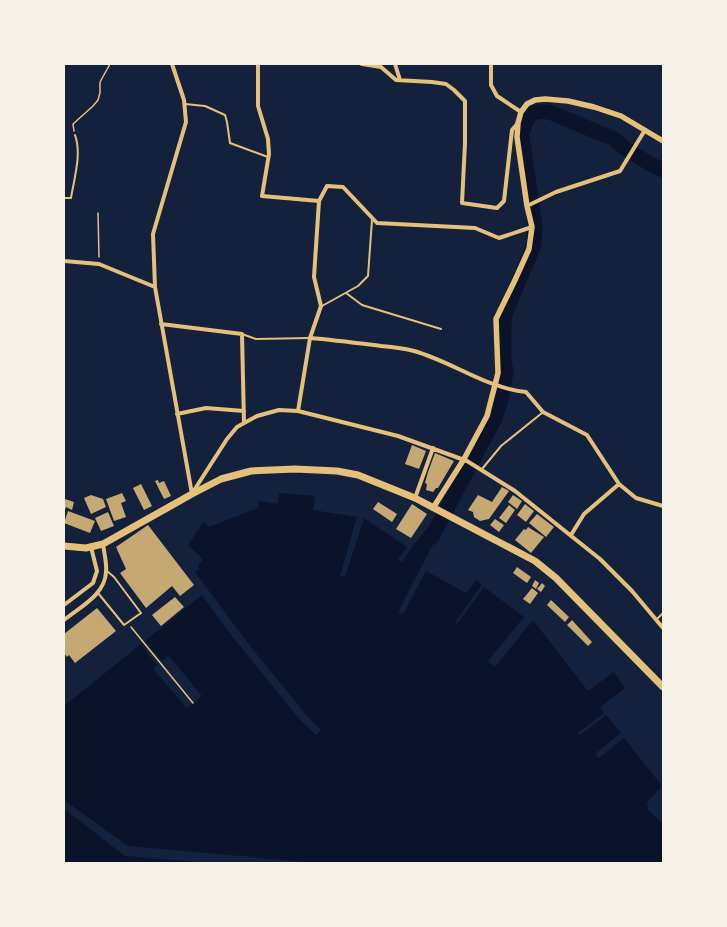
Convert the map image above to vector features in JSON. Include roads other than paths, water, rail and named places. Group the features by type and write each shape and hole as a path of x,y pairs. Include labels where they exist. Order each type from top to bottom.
{"highway":[{"path":"64,546 91,547 103,544 221,479 251,471 296,469 337,471 358,475 415,498 535,561 556,578 663,687"}],"street":[{"path":"172,64 185,104 186,122 153,234 155,287 192,494"},
{"path":"258,64 258,106 268,139 268,157 262,196 319,201"},
{"path":"362,64 381,67 396,80 446,84 465,101 465,143 462,203 497,208 504,201 512,130 518,123"},
{"path":"395,64 400,80"},
{"path":"492,64 491,85 496,96 521,112"},
{"path":"436,510 466,460 487,416 498,386 495,329 496,319 529,249 532,227 527,206 517,137 518,123 521,112 527,104 535,100 545,99 568,101 594,107 621,116 663,141"},
{"path":"527,206 556,192 620,171 644,131"},
{"path":"298,411 310,338 321,306 314,277 319,201 326,186 343,187 377,223 475,228 499,238 532,227"},
{"path":"64,260 99,264 155,287"},
{"path":"161,324 242,334 244,423"},
{"path":"310,338 414,351 444,362 498,386 526,392 543,412 587,435 619,484 636,498 663,506"},
{"path":"177,414 206,408 244,411"},
{"path":"192,494 227,439 237,428 257,416 279,410 298,411 398,436 466,460 515,490 600,559 632,591 663,628"},
{"path":"415,498 433,448"},
{"path":"571,534 584,514 619,484"},
{"path":"64,620 98,593 105,581 107,571 103,544"},
{"path":"64,605 93,582 97,571 91,547"}],"lane":[{"path":"185,104 206,106 225,115 230,143 268,157"},
{"path":"64,198 71,198 77,153 77,140 75,135"},
{"path":"321,306 358,286 368,276 372,218"},
{"path":"346,293 362,305 441,329"},
{"path":"242,334 256,339 310,338"},
{"path":"482,469 501,446 543,412"},
{"path":"98,593 124,625 141,613 114,577 107,571"},
{"path":"656,620 663,613"}],"water":[{"path":"279,493 315,496 313,510 357,517 340,576 345,577 364,518 407,547 398,560 402,562 414,544 432,523 431,522 435,516 446,522 398,612 403,614 426,571 466,593 476,580 482,585 455,622 457,624 484,587 524,617 488,661 495,667 533,620 588,691 614,672 625,688 600,707 604,713 578,733 580,735 606,715 621,733 595,754 599,758 624,738 662,786 646,803 649,806 647,809 663,824 663,863 64,863 64,706 202,595 227,630 301,721 316,735 321,730 308,717 250,646 195,572 199,569 198,566 203,559 188,545 204,521 209,527 258,508 259,501 278,504"}],"waterway":[{"path":"432,537 495,418 502,396 506,372 504,361 505,314 534,245 535,225 522,136 525,123 534,113 552,113 614,139 626,149 663,170"}]}
